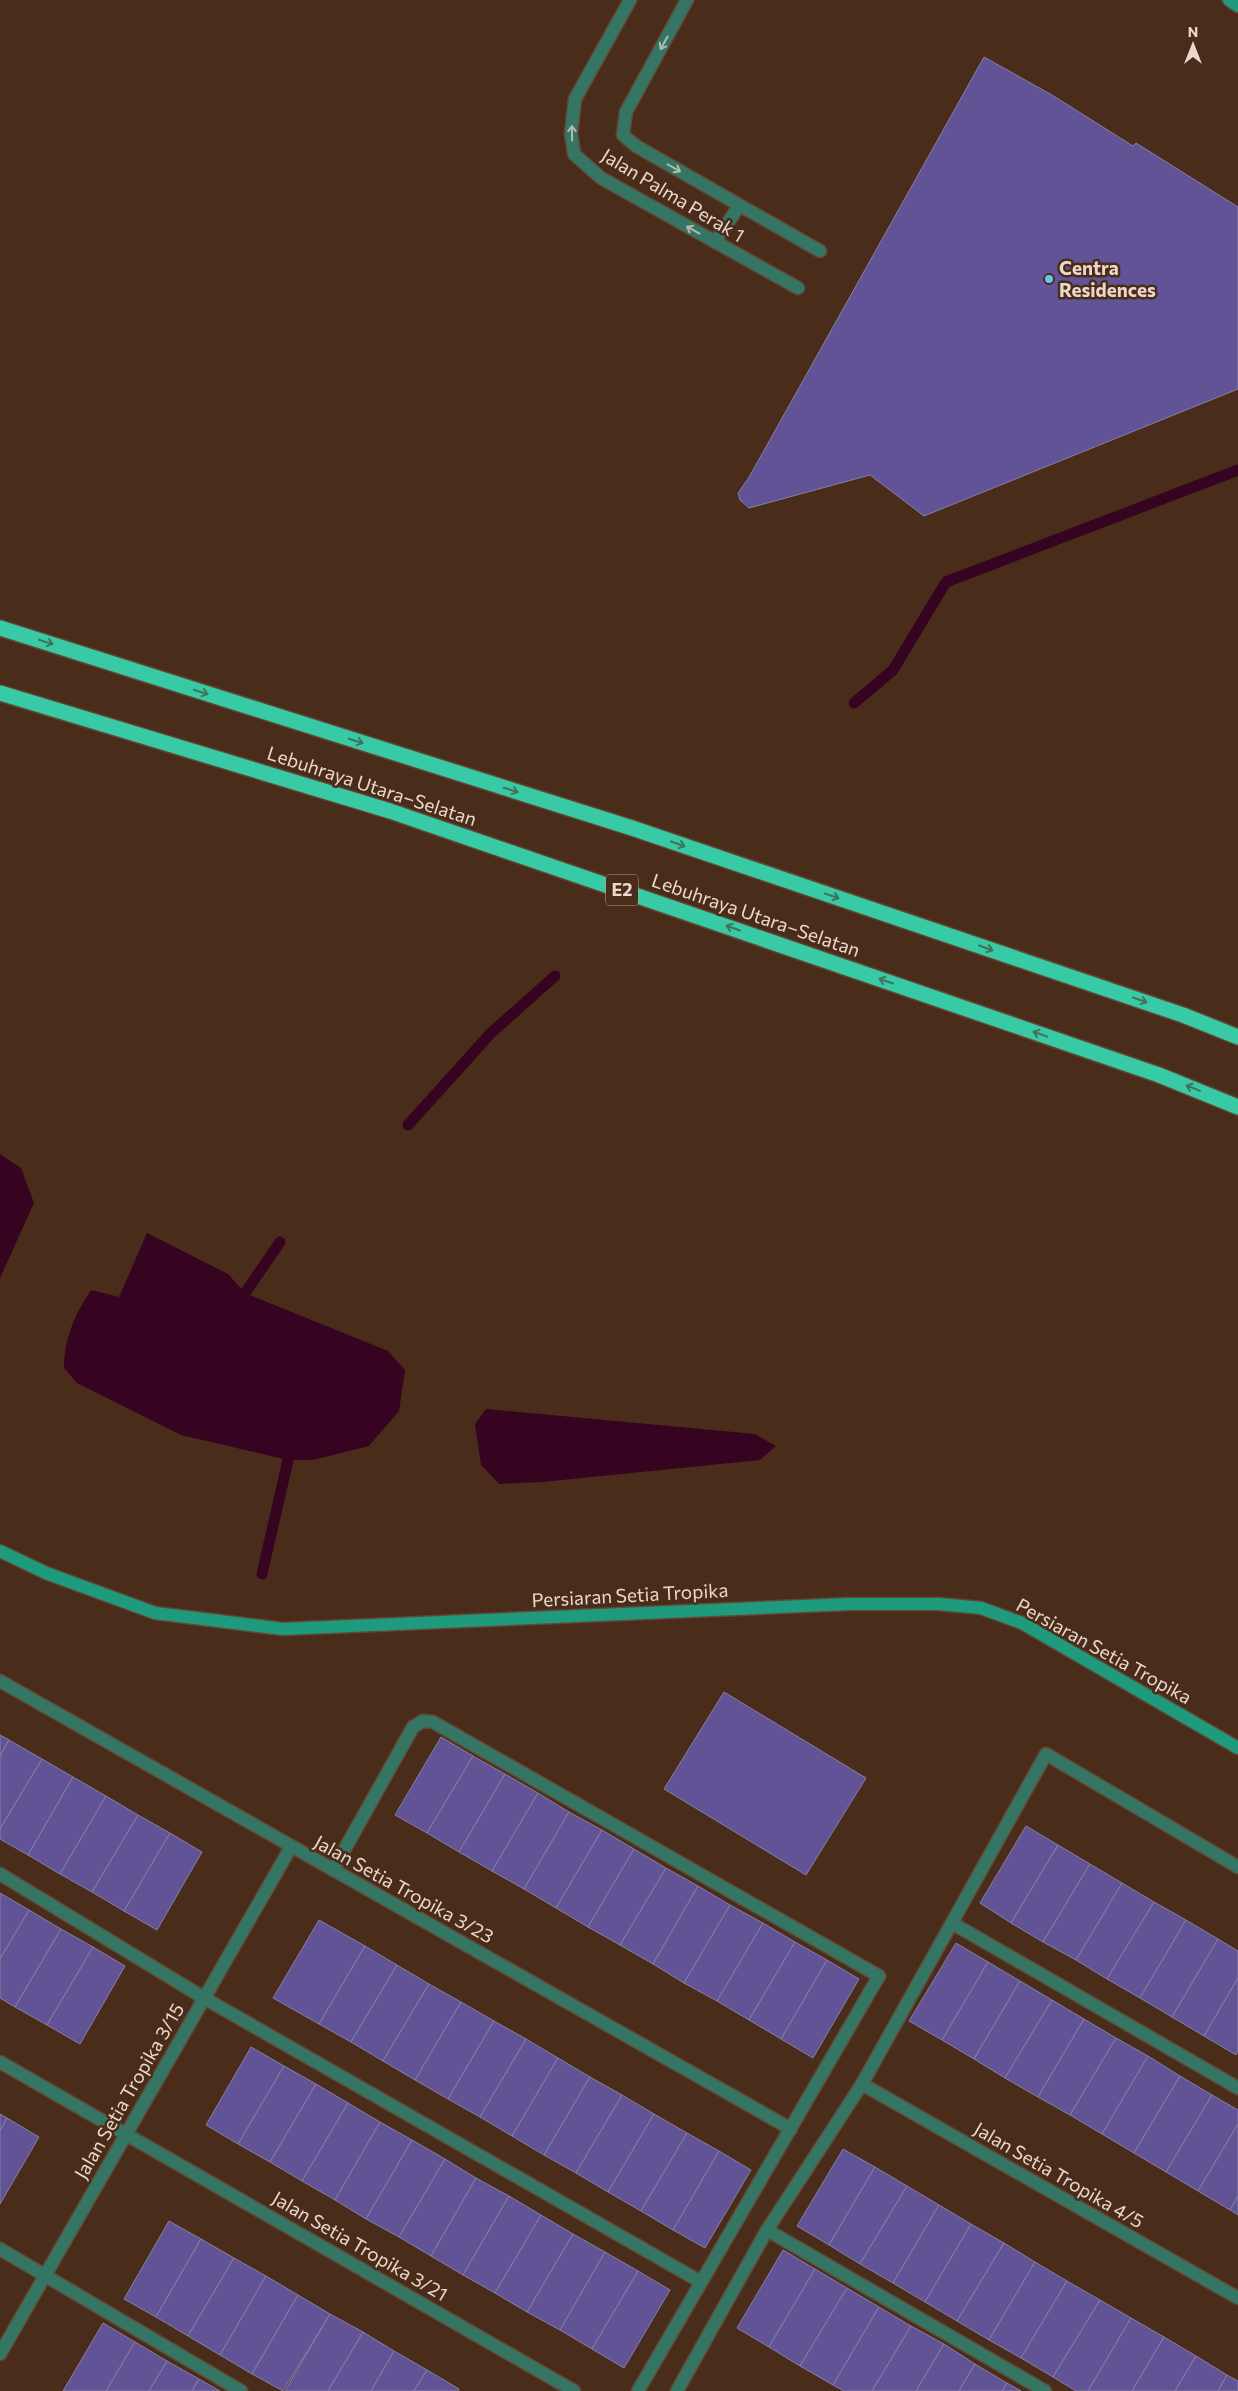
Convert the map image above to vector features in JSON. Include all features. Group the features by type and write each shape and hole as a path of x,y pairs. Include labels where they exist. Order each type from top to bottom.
{"highway":[{"name":"Lebuhraya Utara–Selatan","path":"0,628 632,828 1183,1015 1238,1037"},
{"name":"Lebuhraya Utara–Selatan","path":"0,693 390,811 1159,1075 1238,1107"}],"street":[{"name":"Jalan Palma Perak 1","path":"630,0 576,99 571,133 574,154 600,178 798,288"},
{"name":"Jalan Palma Perak 1","path":"687,0 626,112 623,135 636,146 820,251"},
{"path":"1229,0 1238,6"},
{"path":"715,242 739,206"},
{"name":"Persiaran Setia Tropika","path":"0,1551 46,1573 155,1613 283,1629 849,1604 939,1604 982,1608 1022,1623 1238,1748"},
{"name":"Jalan Setia Tropika 3/23","path":"0,1681 791,2129"},
{"path":"333,1870 413,1727 423,1721 433,1722 879,1976 638,2391"},
{"path":"677,2391 767,2230 862,2084 1046,1754 1238,1867"},
{"name":"Jalan Setia Tropika 3/15","path":"0,2354 291,1847"},
{"path":"0,1874 204,1998 701,2282"},
{"path":"952,1923 1238,2088"},
{"name":"Jalan Setia Tropika 3/21","path":"0,2062 574,2391"},
{"name":"Jalan Setia Tropika 4/5","path":"862,2084 1238,2298"},
{"path":"767,2230 1045,2391"},
{"path":"0,2250 241,2391"}],"shaded area":[{"path":"0,1154 21,1168 34,1203 0,1278"},
{"path":"147,1233 228,1274 245,1293 388,1351 405,1370 399,1411 369,1446 313,1460 288,1460 181,1435 77,1383 64,1368 68,1337 75,1318 91,1290 119,1297"},
{"path":"486,1409 755,1434 776,1446 760,1460 542,1482 499,1484 481,1465 475,1424"}],"building":[{"name":"Centra Residences","path":"984,57 1052,95 1133,146 1136,143 1238,207 1238,389 924,516 870,475 749,508 740,500 738,493 748,479"},
{"path":"724,1692 866,1778 806,1875 664,1789"},
{"path":"0,1735 9,1740 0,1756"},
{"path":"441,1737 473,1756 427,1833 395,1815"},
{"path":"9,1740 42,1759 0,1829 0,1756"},
{"path":"473,1756 505,1774 459,1852 427,1833"},
{"path":"42,1759 73,1777 28,1855 0,1839 0,1829"},
{"path":"505,1774 538,1793 492,1871 459,1852"},
{"path":"73,1777 106,1796 60,1874 28,1855"},
{"path":"538,1793 569,1812 524,1889 492,1871"},
{"path":"106,1796 138,1815 92,1892 60,1874"},
{"path":"569,1812 602,1830 556,1908 524,1889"},
{"path":"138,1815 170,1833 124,1911 92,1892"},
{"path":"1026,1826 1058,1845 1011,1923 980,1903"},
{"path":"602,1830 634,1849 588,1927 556,1908"},
{"path":"170,1833 202,1852 157,1930 124,1911"},
{"path":"1058,1845 1090,1864 1043,1942 1011,1923"},
{"path":"634,1849 666,1868 620,1945 588,1927"},
{"path":"1090,1864 1122,1883 1076,1960 1043,1942"},
{"path":"666,1868 698,1886 653,1964 620,1945"},
{"path":"1122,1883 1154,1902 1107,1979 1076,1960"},
{"path":"698,1886 730,1905 684,1983 653,1964"},
{"path":"0,1893 29,1910 0,1959"},
{"path":"1154,1902 1186,1920 1140,1998 1107,1979"},
{"path":"730,1905 763,1923 717,2001 684,1983"},
{"path":"29,1910 61,1929 15,2007 0,1998 0,1959"},
{"path":"319,1920 365,1946 319,2024 273,1998"},
{"path":"1186,1920 1218,1939 1172,2017 1140,1998"},
{"path":"763,1923 795,1942 749,2020 717,2001"},
{"path":"61,1929 93,1947 47,2025 15,2007"},
{"path":"1218,1939 1238,1951 1238,1978 1204,2036 1172,2017"},
{"path":"795,1942 827,1960 781,2039 749,2020"},
{"path":"956,1943 988,1962 942,2040 909,2021"},
{"path":"365,1946 397,1965 351,2042 319,2024"},
{"path":"93,1947 125,1966 80,2044 47,2025"},
{"path":"827,1960 859,1979 813,2058 781,2039"},
{"path":"988,1962 1020,1981 974,2059 942,2040"},
{"path":"397,1965 429,1984 383,2061 351,2042"},
{"path":"1238,1978 1238,2051 1236,2055 1204,2036"},
{"path":"1020,1981 1052,2000 1005,2078 974,2059"},
{"path":"429,1984 461,2002 415,2080 383,2061"},
{"path":"1052,2000 1084,2019 1038,2097 1005,2078"},
{"path":"461,2002 494,2021 448,2099 415,2080"},
{"path":"1084,2019 1116,2038 1070,2115 1038,2097"},
{"path":"494,2021 526,2039 480,2117 448,2099"},
{"path":"1116,2038 1148,2056 1102,2134 1070,2115"},
{"path":"526,2039 558,2058 512,2136 480,2117"},
{"path":"251,2047 284,2066 238,2144 206,2125"},
{"path":"1148,2056 1180,2076 1134,2153 1102,2134"},
{"path":"558,2058 590,2077 544,2155 512,2136"},
{"path":"284,2066 316,2084 270,2162 238,2144"},
{"path":"1180,2076 1212,2095 1166,2172 1134,2153"},
{"path":"590,2077 622,2095 576,2173 544,2155"},
{"path":"316,2084 348,2103 302,2181 270,2162"},
{"path":"622,2095 654,2114 608,2192 576,2173"},
{"path":"1212,2095 1238,2110 1238,2124 1198,2191 1166,2172"},
{"path":"348,2103 380,2122 335,2200 302,2181"},
{"path":"0,2114 7,2118 0,2131"},
{"path":"654,2114 687,2133 641,2211 608,2192"},
{"path":"7,2118 39,2137 0,2204 0,2131"},
{"path":"380,2122 412,2140 366,2219 335,2200"},
{"path":"1238,2124 1238,2196 1230,2210 1198,2191"},
{"path":"687,2133 719,2151 673,2230 641,2211"},
{"path":"412,2140 445,2159 399,2237 366,2219"},
{"path":"843,2149 875,2167 829,2245 797,2226"},
{"path":"719,2151 751,2170 705,2248 673,2230"},
{"path":"445,2159 476,2178 431,2256 399,2237"},
{"path":"875,2167 907,2186 860,2264 829,2245"},
{"path":"476,2178 509,2196 463,2275 431,2256"},
{"path":"907,2186 939,2205 893,2283 860,2264"},
{"path":"509,2196 541,2215 495,2293 463,2275"},
{"path":"1238,2196 1238,2215 1230,2210"},
{"path":"939,2205 971,2224 925,2302 893,2283"},
{"path":"541,2215 573,2234 527,2312 495,2293"},
{"path":"169,2221 201,2239 156,2317 124,2299"},
{"path":"971,2224 1004,2243 957,2321 925,2302"},
{"path":"573,2234 605,2252 560,2330 527,2312"},
{"path":"201,2239 234,2258 188,2336 156,2317"},
{"path":"1004,2243 1035,2262 989,2340 957,2321"},
{"path":"783,2250 815,2269 769,2347 737,2328"},
{"path":"605,2252 638,2271 592,2349 560,2330"},
{"path":"234,2258 266,2276 220,2355 188,2336"},
{"path":"1035,2262 1067,2281 1021,2358 989,2340"},
{"path":"815,2269 847,2288 800,2366 769,2347"},
{"path":"638,2271 670,2290 624,2368 592,2349"},
{"path":"266,2276 298,2295 252,2374 220,2355"},
{"path":"1067,2281 1100,2300 1053,2377 1021,2358"},
{"path":"847,2288 879,2307 833,2385 800,2366"},
{"path":"298,2295 330,2314 283,2391 252,2374"},
{"path":"1100,2300 1131,2318 1088,2391 1076,2391 1053,2377"},
{"path":"879,2307 911,2326 872,2391 844,2391 833,2385"},
{"path":"330,2314 363,2332 328,2391 285,2391"},
{"path":"1131,2318 1164,2337 1132,2391 1088,2391"},
{"path":"103,2323 135,2342 106,2391 63,2391"},
{"path":"911,2326 944,2344 916,2391 872,2391"},
{"path":"363,2332 394,2351 371,2391 328,2391"},
{"path":"1164,2337 1196,2356 1175,2391 1132,2391"},
{"path":"135,2342 167,2361 149,2391 106,2391"},
{"path":"944,2344 975,2364 959,2391 916,2391"},
{"path":"394,2351 427,2370 414,2391 371,2391"},
{"path":"1196,2356 1227,2375 1218,2391 1175,2391"},
{"path":"167,2361 199,2379 192,2391 149,2391"},
{"path":"975,2364 1007,2383 1002,2391 959,2391"},
{"path":"427,2370 459,2389 458,2391 414,2391"},
{"path":"1227,2375 1238,2381 1238,2391 1218,2391"},
{"path":"199,2379 220,2391 192,2391"},
{"path":"1007,2383 1021,2391 1002,2391"}],"waterway":[{"path":"854,703 893,670 946,582 1238,470"},
{"path":"408,1125 491,1033 555,976"},
{"path":"245,1293 280,1242"},
{"path":"262,1574 288,1460"}],"place":[{"name":"Centra Residences","path":"1049,279"}]}
